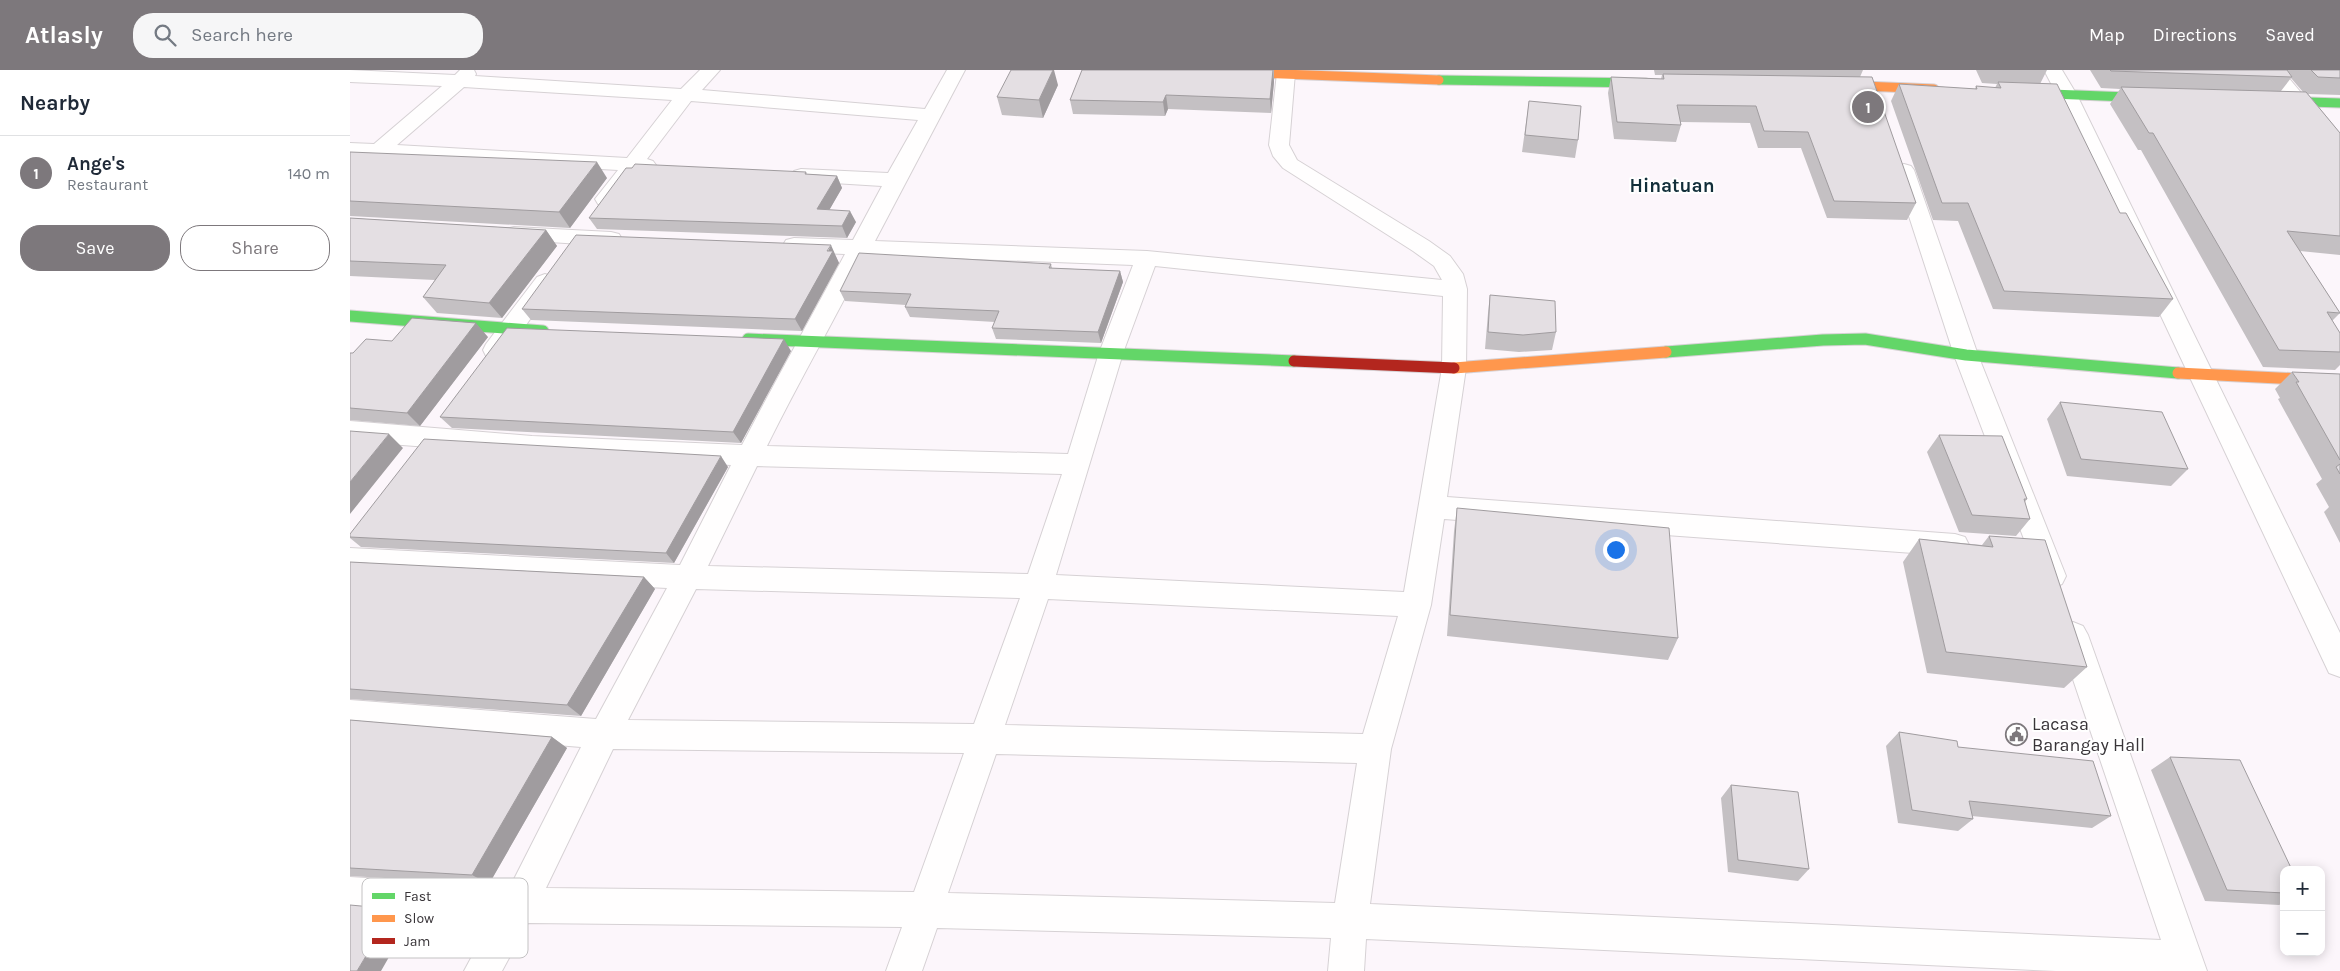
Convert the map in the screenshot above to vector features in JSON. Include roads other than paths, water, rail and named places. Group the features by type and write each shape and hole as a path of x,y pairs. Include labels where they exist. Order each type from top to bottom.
{"street":[{"path":"481,368 632,165 687,94 711,70"},
{"path":"528,887 604,734 688,577 789,377 811,342 895,180 956,70"},
{"path":"2053,70 2067,95 2340,664"},
{"path":"2272,70 2340,152"},
{"path":"1203,72 1403,75 1659,83"},
{"path":"1286,74 1279,145 1283,156 1290,164 1442,261 1452,274 1455,289 1454,368 1433,507 1416,605 1375,749 1350,921 1346,971"},
{"path":"380,150 466,75"},
{"path":"350,76 466,75 931,115"},
{"path":"1826,85 1873,82 1942,89"},
{"path":"1873,82 1884,114"},
{"path":"2010,92 2167,98"},
{"path":"2267,101 2340,103"},
{"path":"350,149 661,166"},
{"path":"528,905 924,910 1350,921 2187,965 2043,551 1966,355 1897,151"},
{"path":"778,173 895,180"},
{"path":"489,232 636,240"},
{"path":"773,244 1147,258 1455,289"},
{"path":"904,971 1038,586 1078,464 1111,352 1147,258"},
{"path":"350,316 510,330 559,332"},
{"path":"733,339 1111,352 1454,368 1814,341 1865,339 1966,355 2200,375 2340,381"},
{"path":"410,462 445,415"},
{"path":"350,431 427,439 750,456 1078,464"},
{"path":"1433,507 1984,547"},
{"path":"2014,549 2043,551"},
{"path":"350,560 688,577 1038,586 1416,605"},
{"path":"350,714 604,734 984,739 1375,749"},
{"path":"482,971 489,958"}],"place":[{"name":"Ange's","path":"1868,107"},
{"name":"Lacasa Barangay Hall","path":"2016,734"}],"district":[{"name":"Hinatuan","path":"1672,185"}]}
